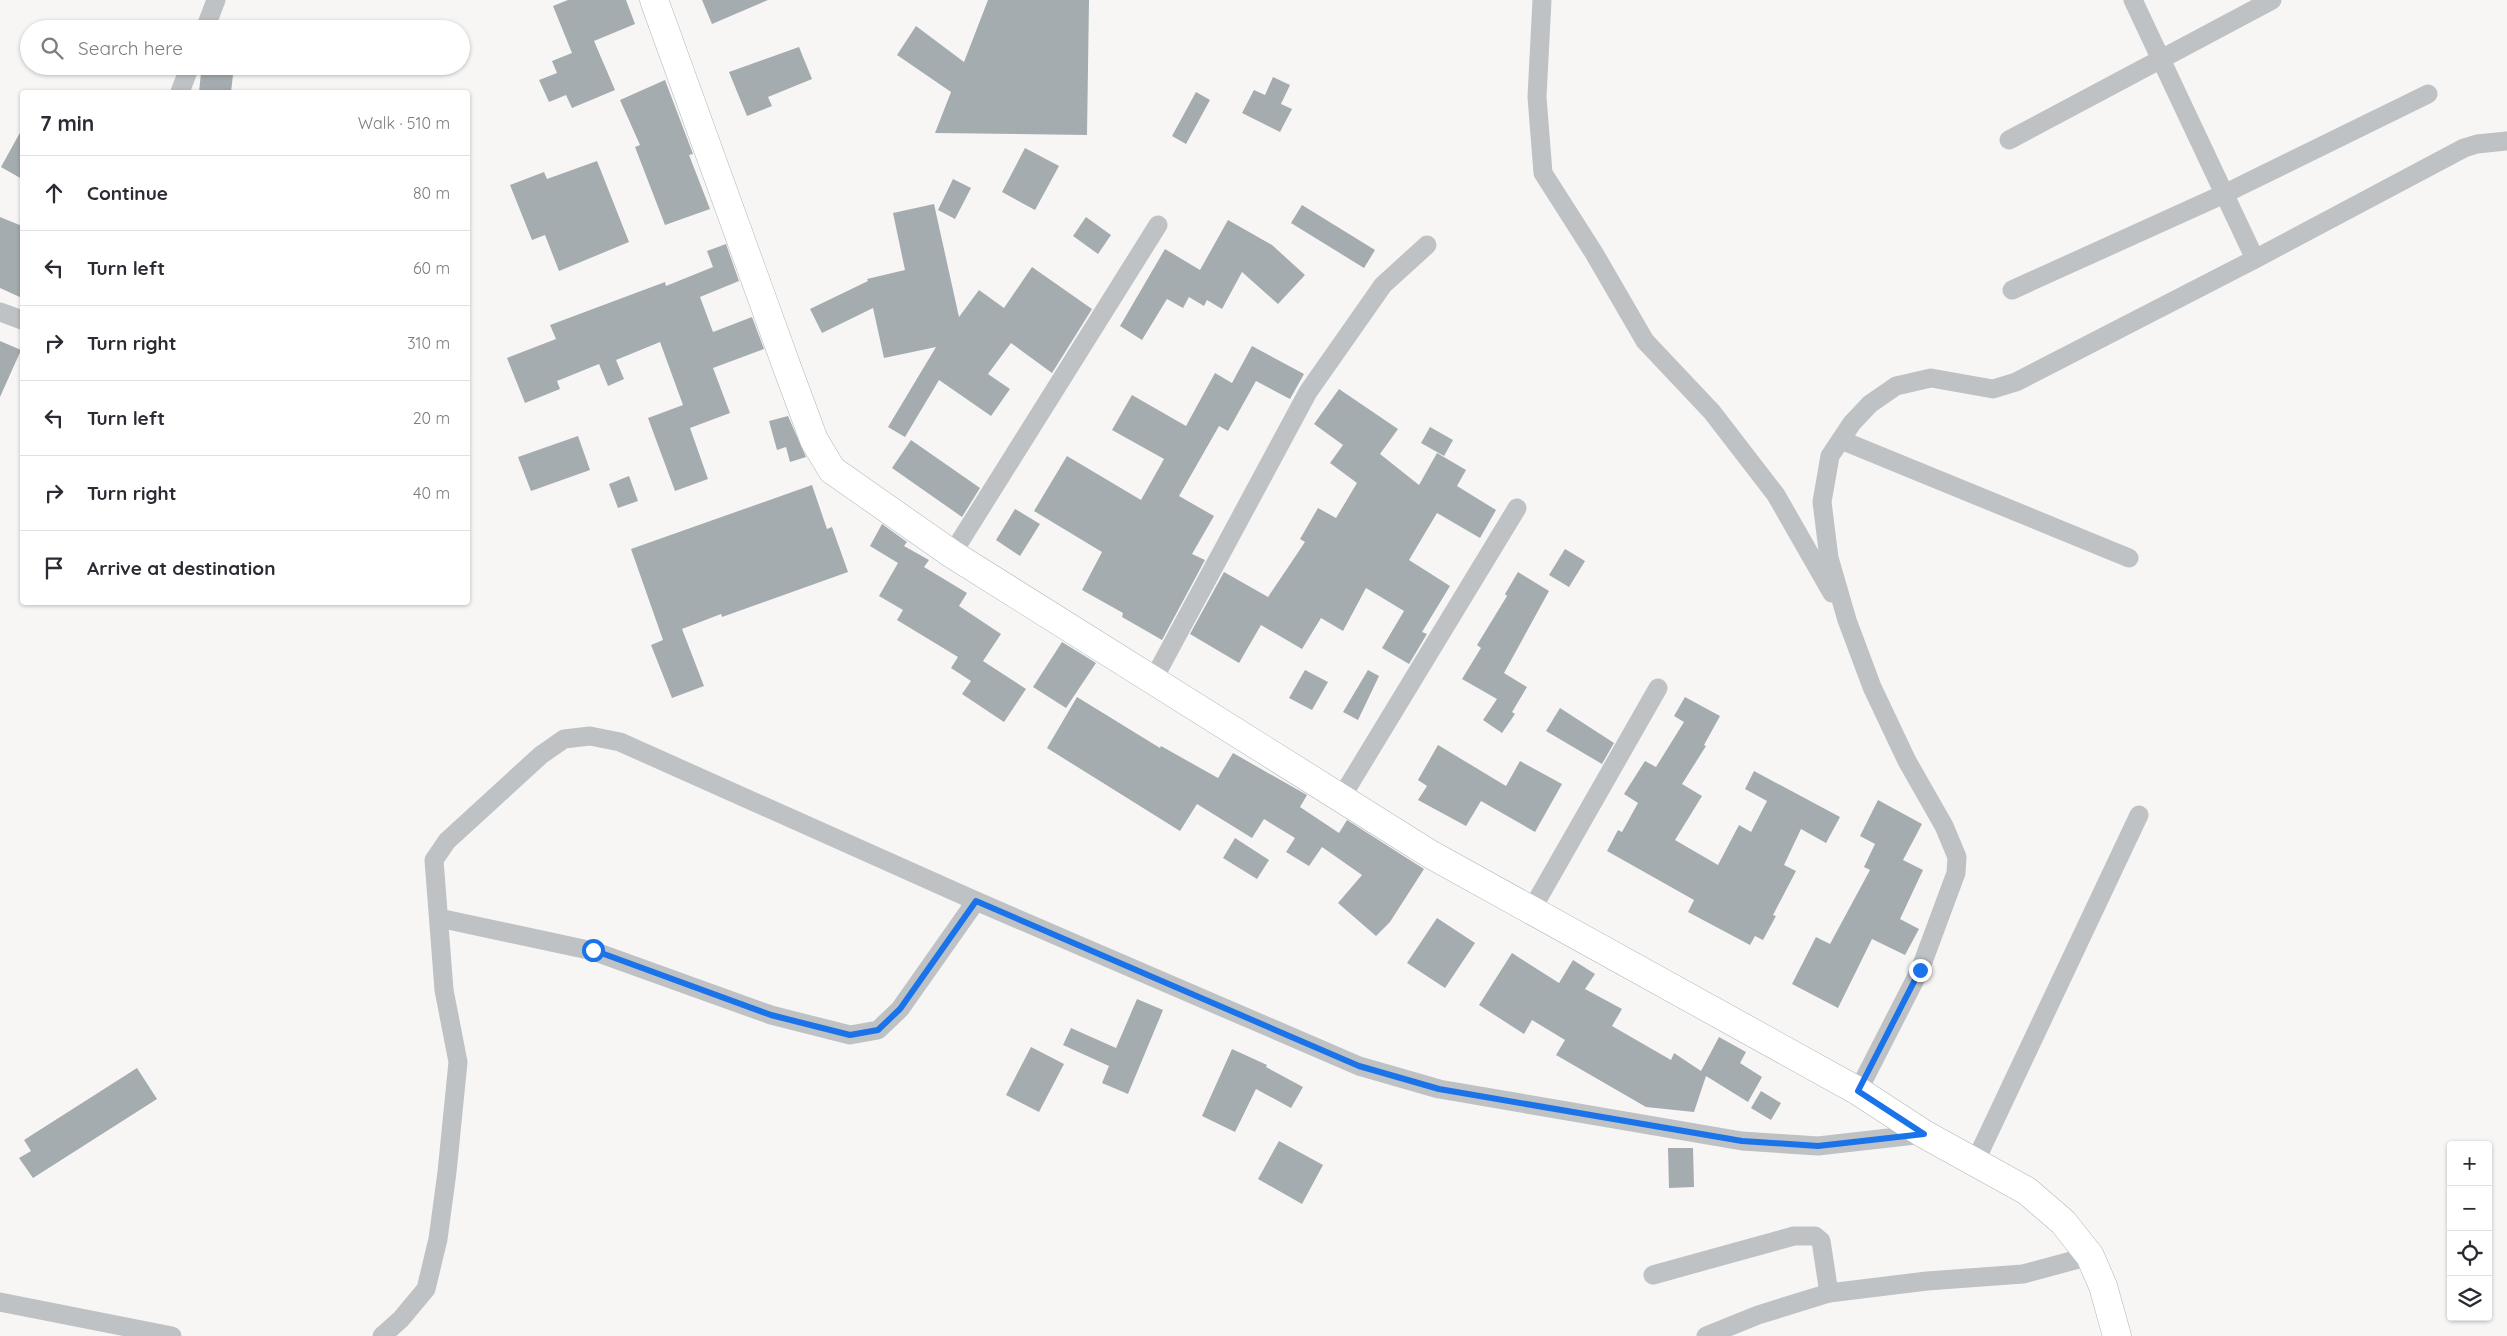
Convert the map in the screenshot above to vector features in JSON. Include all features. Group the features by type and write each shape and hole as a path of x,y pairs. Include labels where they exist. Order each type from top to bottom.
{"street":[{"path":"208,20 216,0"},
{"path":"654,0 814,440 832,470 952,554 1430,854 1858,1091 1924,1134 2027,1191 2063,1222 2090,1256 2103,1286 2117,1336"},
{"path":"1542,0 1537,97 1543,173 1594,253 1645,341 1712,412 1776,495 1847,620"},
{"path":"2133,0 2255,259"},
{"path":"2009,140 2272,0"},
{"path":"181,90 187,75"},
{"path":"2012,290 2224,194 2428,94"},
{"path":"1858,1091 1920,970 1956,873 1957,857 1944,826 1908,761 1872,687 1847,620 1829,558 1822,502 1830,456 1852,422 1870,404 1896,386 1931,378 1993,389 2016,382 2255,259 2464,148 2477,144 2507,141"},
{"path":"952,554 1158,225"},
{"path":"1153,680 1308,392 1383,286 1427,245"},
{"path":"0,312 20,319"},
{"path":"1841,440 2129,558"},
{"path":"1341,798 1517,508"},
{"path":"1532,909 1658,688"},
{"path":"382,1336 401,1319 426,1289 438,1239 447,1172 458,1062 444,990 434,860 447,841 548,750 564,739 590,736 620,742 976,901 1359,1066 1439,1089 1742,1141 1818,1146 1924,1134"},
{"path":"1975,1162 2140,816"},
{"path":"439,918 593,950 771,1015 850,1035 878,1030 900,1009 976,901"},
{"path":"1653,1275 1794,1236 1815,1236 1820,1242 1829,1293"},
{"path":"1706,1336 1758,1315 1829,1293 1926,1281 2023,1274 2090,1256"},
{"path":"0,1302 172,1336"}],"building":[{"path":"568,0 626,0 635,24 594,41 615,90 572,108 566,95 549,102 539,80 557,73 552,61 572,53 553,6"},
{"path":"702,0 768,0 712,24"},
{"path":"988,0 1089,0 1087,135 935,133 951,92 897,55 916,26 964,62"},
{"path":"799,47 812,79 768,97 772,106 747,116 729,72"},
{"path":"201,75 233,75 231,90 199,90"},
{"path":"1273,77 1290,85 1281,104 1292,109 1280,132 1242,113 1254,90 1265,95"},
{"path":"665,80 693,154 689,155 710,209 665,225 635,147 640,145 620,100"},
{"path":"1196,92 1210,100 1186,144 1172,136"},
{"path":"20,133 20,178 1,167"},
{"path":"1025,148 1059,166 1035,210 1002,192"},
{"path":"597,161 629,242 559,271 545,235 532,240 510,185 544,172 547,179"},
{"path":"953,179 971,188 955,219 938,210"},
{"path":"934,204 959,317 979,290 1004,308 1032,267 1092,309 1052,373 1011,343 988,374 1010,389 991,416 939,380 905,437 888,427 936,347 884,358 873,308 822,333 810,309 868,281 867,279 905,270 893,213"},
{"path":"1302,205 1375,250 1364,268 1291,223"},
{"path":"0,217 20,225 20,297 0,288"},
{"path":"1086,217 1111,235 1098,254 1073,236"},
{"path":"1228,220 1272,245 1305,275 1278,304 1242,272 1222,309 1207,300 1204,306 1189,297 1183,308 1167,299 1142,340 1120,326 1165,249 1200,270"},
{"path":"726,244 739,281 700,297 713,332 752,317 764,349 713,368 730,413 690,428 708,479 675,491 648,418 683,405 660,342 616,360 624,379 608,386 599,364 557,381 560,389 525,403 507,358 556,339 550,325 665,282 666,286 713,267 707,251"},
{"path":"0,341 20,350 20,352 0,397"},
{"path":"1252,346 1304,374 1290,399 1256,381 1228,431 1219,426 1179,496 1214,516 1192,554 1205,560 1162,640 1122,617 1123,613 1082,590 1102,552 1034,511 1067,456 1141,500 1164,459 1112,430 1132,395 1186,426 1215,373 1232,383"},
{"path":"1339,389 1398,429 1380,454 1419,485 1437,453 1466,470 1457,486 1496,510 1480,538 1437,513 1409,560 1450,586 1422,632 1427,634 1409,664 1382,648 1404,611 1366,588 1343,631 1321,618 1302,649 1261,625 1239,663 1190,634 1224,572 1268,597 1305,542 1300,539 1318,508 1336,518 1357,483 1330,463 1343,445 1314,424"},
{"path":"788,416 806,457 790,462 786,447 777,450 769,421"},
{"path":"1430,427 1453,440 1444,456 1421,443"},
{"path":"578,436 590,470 531,491 518,457"},
{"path":"911,440 980,488 962,517 892,468"},
{"path":"629,476 638,501 618,508 609,484"},
{"path":"812,485 827,529 832,527 848,572 722,617 721,614 682,629 704,686 672,698 651,645 663,640 631,549"},
{"path":"1015,509 1040,524 1020,556 996,540"},
{"path":"882,524 907,542 904,546 929,560 924,567 967,593 959,606 1001,634 983,661 1026,689 1004,722 962,694 971,681 951,668 958,657 897,620 903,610 879,596 898,563 870,546"},
{"path":"1565,549 1585,561 1569,587 1549,575"},
{"path":"1518,572 1549,591 1504,673 1527,687 1512,712 1515,714 1502,733 1483,720 1497,699 1462,679 1481,648 1477,645 1507,596 1505,594"},
{"path":"1062,642 1096,663 1066,708 1033,687"},
{"path":"1305,670 1328,682 1312,710 1289,698"},
{"path":"1368,670 1379,676 1358,720 1343,712"},
{"path":"1077,697 1160,748 1161,746 1218,778 1233,753 1307,795 1300,807 1339,833 1347,820 1424,869 1390,922 1376,936 1338,903 1362,875 1322,847 1309,866 1286,852 1295,838 1264,819 1252,838 1197,804 1180,831 1047,748"},
{"path":"1685,697 1720,716 1704,745 1706,746 1682,784 1702,796 1675,840 1718,865 1739,825 1751,832 1767,801 1745,789 1754,771 1840,817 1826,843 1801,829 1784,865 1796,871 1773,915 1776,916 1763,940 1755,936 1750,945 1688,912 1694,900 1607,851 1618,830 1622,832 1638,803 1624,794 1645,761 1656,767 1684,722 1674,716"},
{"path":"1560,708 1614,743 1602,764 1546,731"},
{"path":"1438,745 1506,786 1520,761 1562,784 1535,832 1481,801 1466,826 1418,800 1427,786 1418,780"},
{"path":"1878,800 1922,824 1903,860 1923,870 1900,919 1919,929 1905,955 1872,939 1838,1008 1792,984 1816,937 1830,944 1870,870 1864,867 1875,844 1860,836"},
{"path":"1235,838 1269,860 1257,879 1223,858"},
{"path":"1437,918 1475,943 1445,988 1407,963"},
{"path":"1512,953 1559,983 1573,960 1595,974 1585,989 1622,1009 1612,1026 1671,1060 1674,1053 1701,1071 1719,1037 1746,1052 1740,1063 1762,1077 1748,1102 1706,1076 1694,1112 1646,1107 1556,1055 1565,1040 1532,1020 1524,1034 1479,1005"},
{"path":"1137,999 1163,1010 1128,1094 1102,1083 1109,1066 1063,1045 1071,1028 1116,1048"},
{"path":"1031,1047 1064,1064 1039,1112 1006,1095"},
{"path":"1232,1049 1267,1065 1266,1067 1303,1087 1291,1108 1256,1089 1235,1132 1202,1116"},
{"path":"137,1068 157,1099 33,1178 19,1158 31,1151 24,1140"},
{"path":"1761,1091 1781,1103 1771,1120 1751,1108"},
{"path":"1279,1141 1323,1165 1302,1204 1258,1179"},
{"path":"1668,1148 1693,1148 1694,1187 1669,1188"}],"route":[{"path":"593,950 771,1015 850,1035 878,1030 900,1009 976,901 1359,1066 1439,1089 1742,1141 1818,1146 1924,1134 1858,1091 1920,970"}]}
